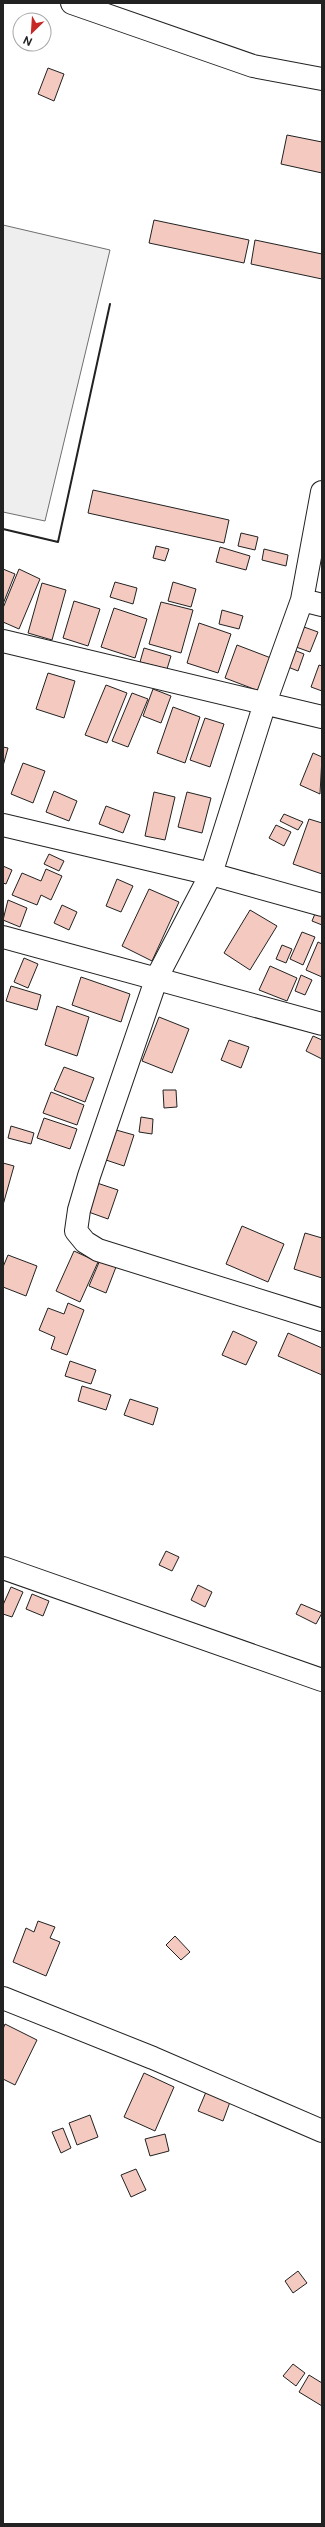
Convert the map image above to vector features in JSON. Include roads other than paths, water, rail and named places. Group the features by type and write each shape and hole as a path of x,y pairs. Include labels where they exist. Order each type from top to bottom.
{"street":[{"path":"72,3 253,66 322,79"},
{"path":"322,492 312,603 265,704 211,874 157,977 89,1176 79,1210 76,1231 85,1242 98,1250 322,1320"},
{"path":"3,641 322,717"},
{"path":"3,825 211,874 322,905"},
{"path":"3,937 157,977 322,1024"},
{"path":"3,1568 322,1680"},
{"path":"3,1998 153,2058 322,2131"}]}
